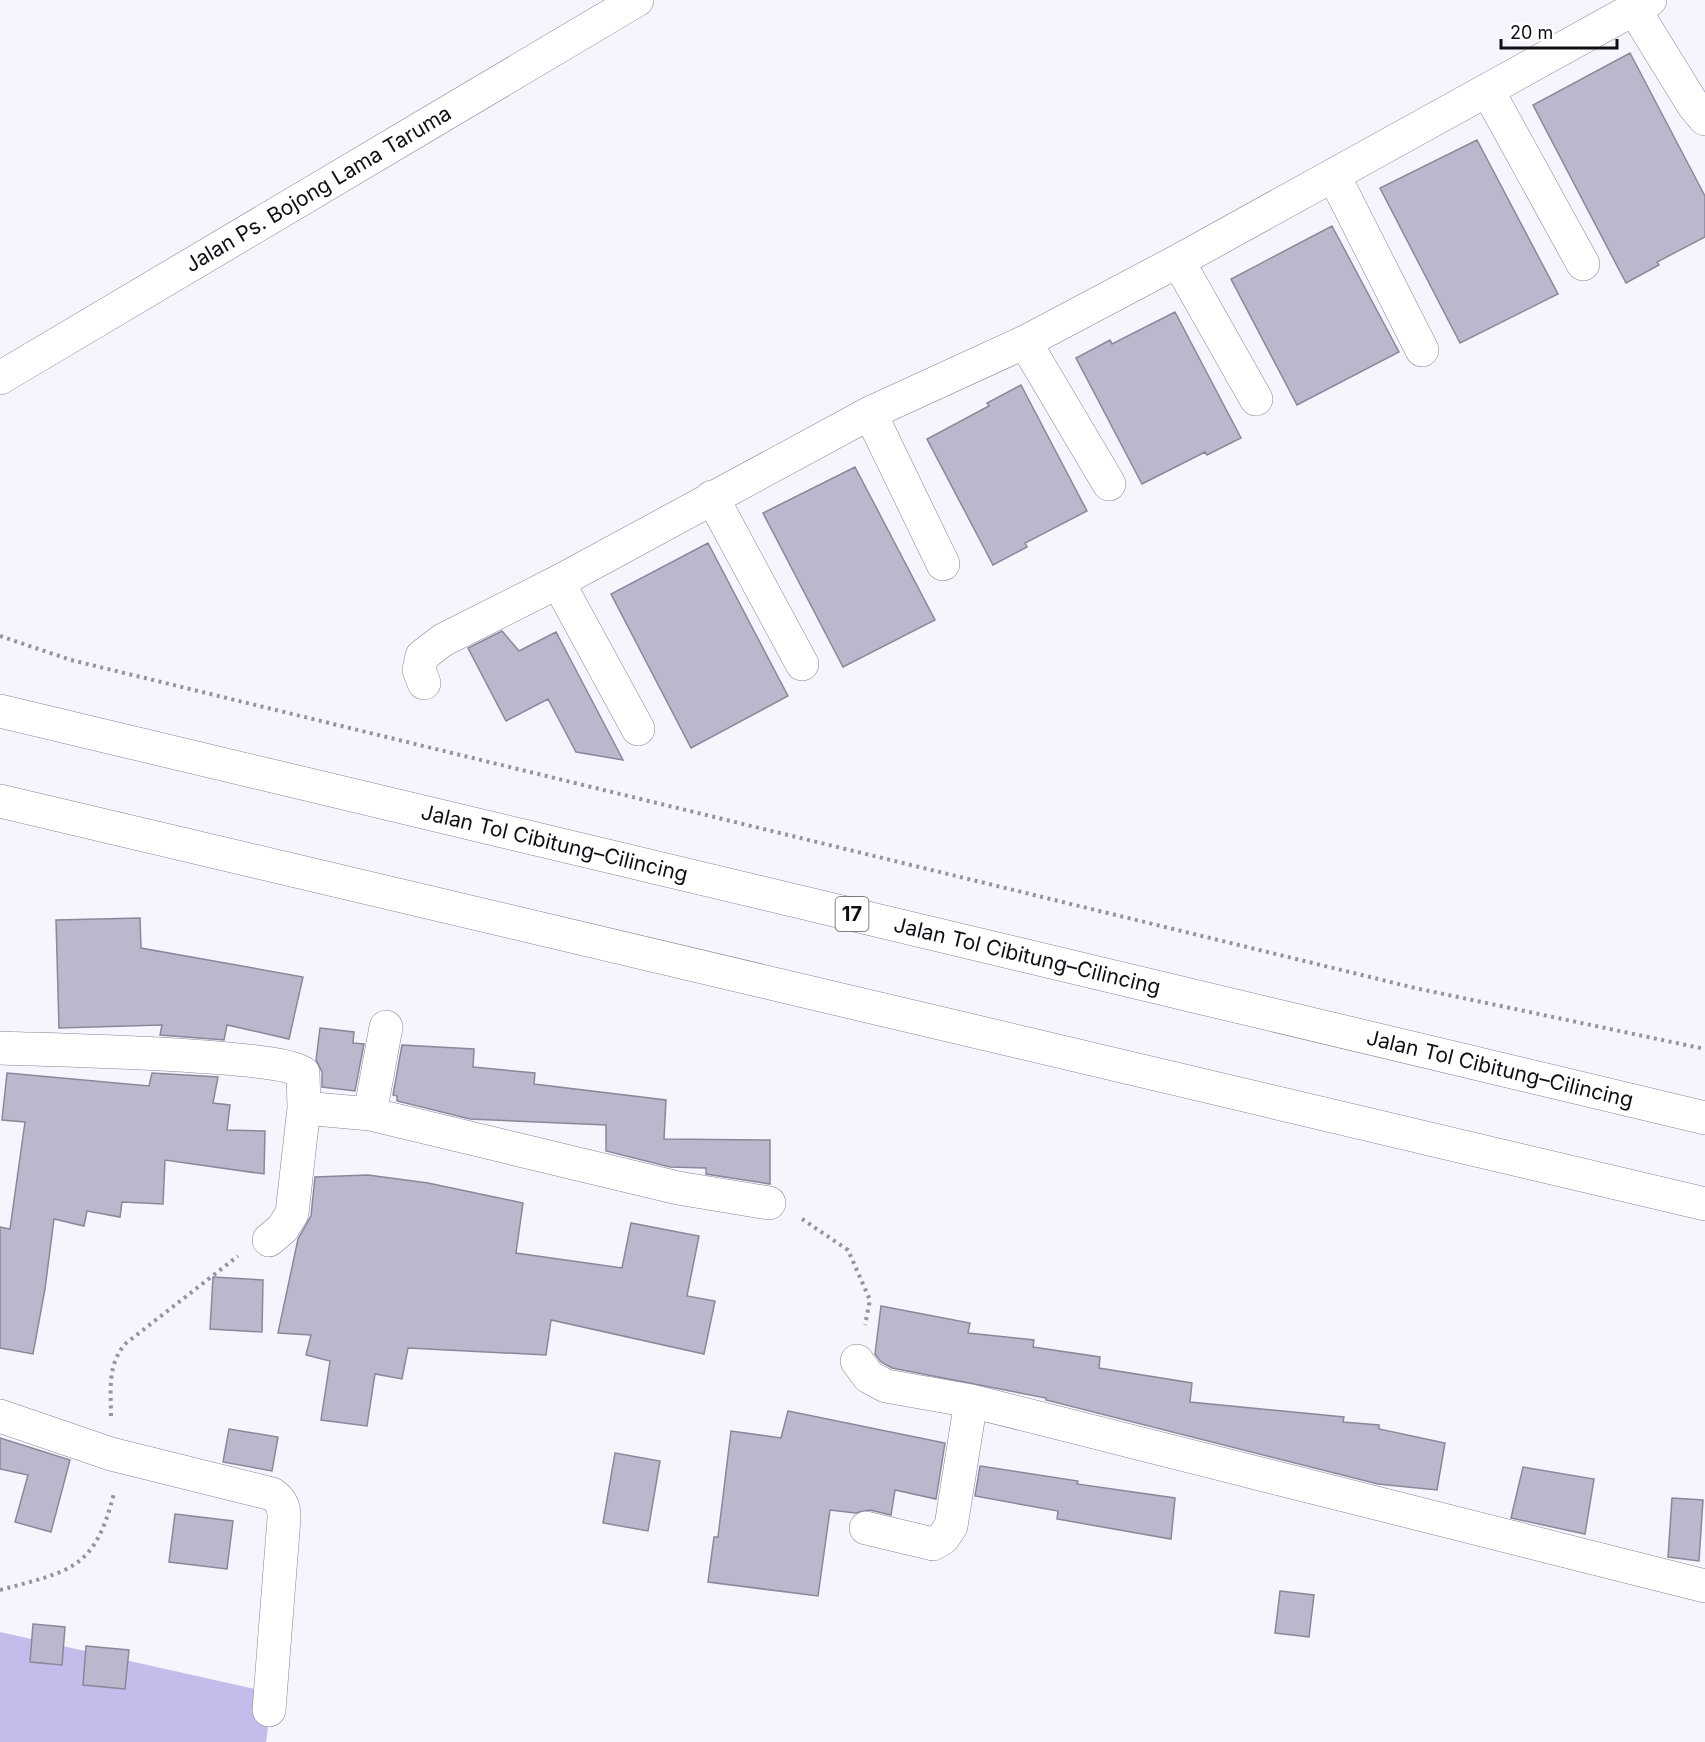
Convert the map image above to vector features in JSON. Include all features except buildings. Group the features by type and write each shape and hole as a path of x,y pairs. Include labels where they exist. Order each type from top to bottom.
{"main road":[{"name":"Jalan Ps. Bojong Lama Taruma","path":"0,378 637,0"},
{"path":"424,683 419,664 428,650 870,413 1025,342 1179,261 1642,5 1694,106 1705,119"},
{"path":"1488,91 1583,264"},
{"path":"1334,176 1422,350"},
{"path":"1179,261 1256,399"},
{"path":"1025,342 1109,484"},
{"path":"870,413 943,564"},
{"path":"712,497 802,664"},
{"path":"558,582 638,729"},
{"name":"Jalan Tol Cibitung–Cilincing","path":"0,711 1705,1118"},
{"path":"0,801 1705,1204"},
{"path":"370,1114 386,1027"},
{"path":"0,1048 126,1053 288,1066 303,1073 304,1108 292,1214 283,1228 269,1240"},
{"path":"304,1108 370,1114 666,1185 769,1203"},
{"path":"857,1361 869,1377 886,1386 972,1401 1705,1586"},
{"path":"866,1528 933,1544 943,1538 951,1526 972,1401"},
{"path":"0,1416 111,1454 272,1494 279,1499 284,1509 284,1518 269,1710"}],"path":[{"path":"0,636 82,663 1415,988 1705,1049"},
{"path":"769,1203 809,1222 848,1250 870,1300 857,1361"},
{"path":"0,1590 52,1576 82,1561 99,1539 114,1495 111,1454 111,1370 116,1356 125,1344 231,1259 269,1240"}],"shaded area":[{"path":"0,1632 273,1693 266,1742 0,1742"}]}
